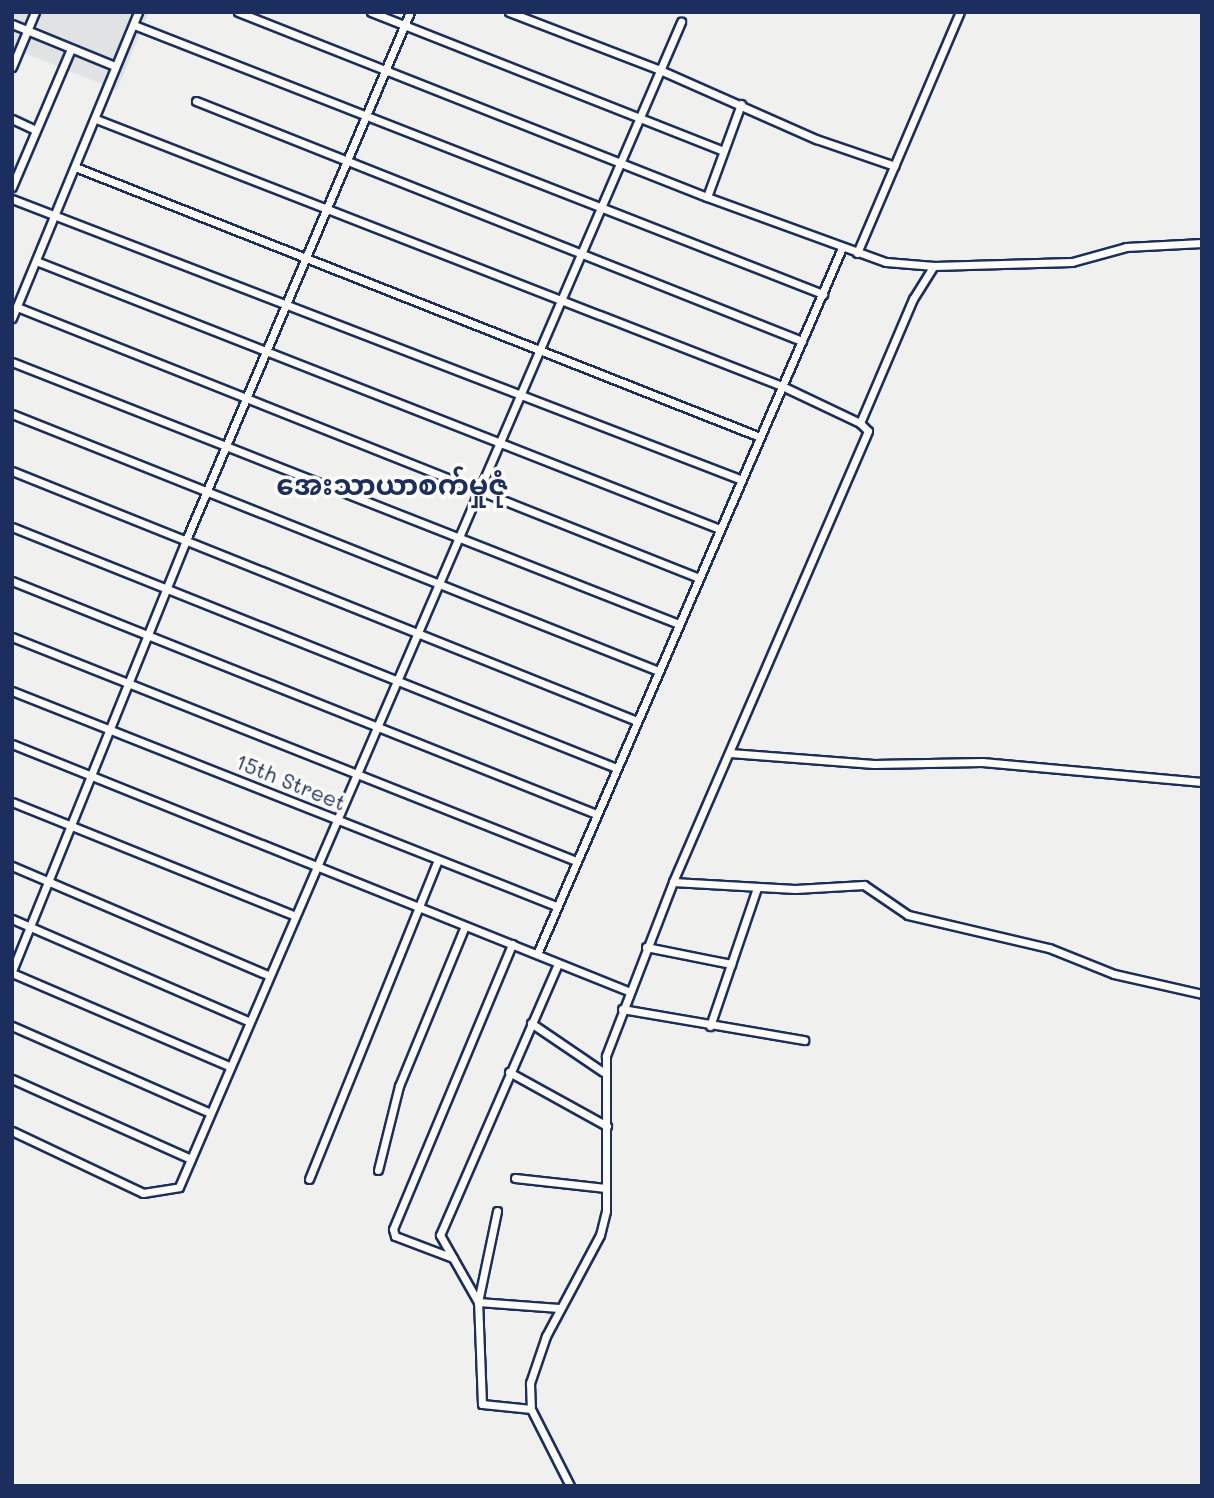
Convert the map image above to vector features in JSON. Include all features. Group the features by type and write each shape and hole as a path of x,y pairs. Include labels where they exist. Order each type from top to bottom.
{"street":[{"path":"12,67 35,12"},
{"path":"12,318 138,12"},
{"path":"238,12 707,197 886,262 934,266 1072,262 1126,247 1202,243"},
{"path":"371,12 724,151"},
{"path":"229,1066 12,972 226,443 410,12"},
{"path":"509,12 660,70 816,139 895,166"},
{"path":"857,253 960,12"},
{"path":"12,1131 143,1193 179,1187 334,819 681,22"},
{"path":"12,24 115,66"},
{"path":"134,25 363,117 823,294"},
{"path":"12,187 71,48"},
{"path":"196,101 802,341"},
{"path":"707,197 741,104"},
{"path":"12,119 36,130"},
{"path":"96,119 325,211 782,386 860,423 868,431 646,947 628,991 603,1072 607,1126 600,1235 559,1308 530,1383 531,1409 554,1462 570,1486"},
{"path":"75,167 760,437"},
{"path":"12,199 56,214 519,398 742,480"},
{"path":"537,954 842,248"},
{"path":"36,261 720,529"},
{"path":"860,423 914,299 934,266"},
{"path":"17,307 699,578"},
{"path":"12,362 226,443 679,624"},
{"path":"12,414 658,671"},
{"path":"12,471 637,721"},
{"path":"12,527 616,768"},
{"path":"12,581 596,814"},
{"path":"12,637 576,861"},
{"name":"15th Street","path":"12,691 556,906"},
{"path":"12,744 628,991"},
{"path":"730,753 874,764 982,762 1202,782"},
{"path":"12,802 293,915"},
{"path":"309,1179 438,860"},
{"path":"12,866 268,975"},
{"path":"673,882 757,888 863,885 908,915 1049,948 1114,974 1202,994"},
{"path":"710,1026 757,888"},
{"path":"12,919 248,1021"},
{"path":"379,1170 399,1086 465,926"},
{"path":"454,1259 395,1236 393,1229 512,944"},
{"path":"646,947 731,964"},
{"path":"478,1302 440,1235 558,963"},
{"path":"622,1009 804,1040"},
{"path":"531,1023 603,1072"},
{"path":"12,1026 210,1113"},
{"path":"509,1072 607,1126"},
{"path":"12,1079 191,1159"},
{"path":"515,1178 605,1188"},
{"path":"498,1211 478,1302 482,1404 531,1409"},
{"path":"478,1302 559,1308"}],"shaded area":[{"path":"12,12 149,12 117,90 12,48"}],"district":[{"name":"အေးသာယာစက်မှုဇုံ","path":"392,484"}]}
